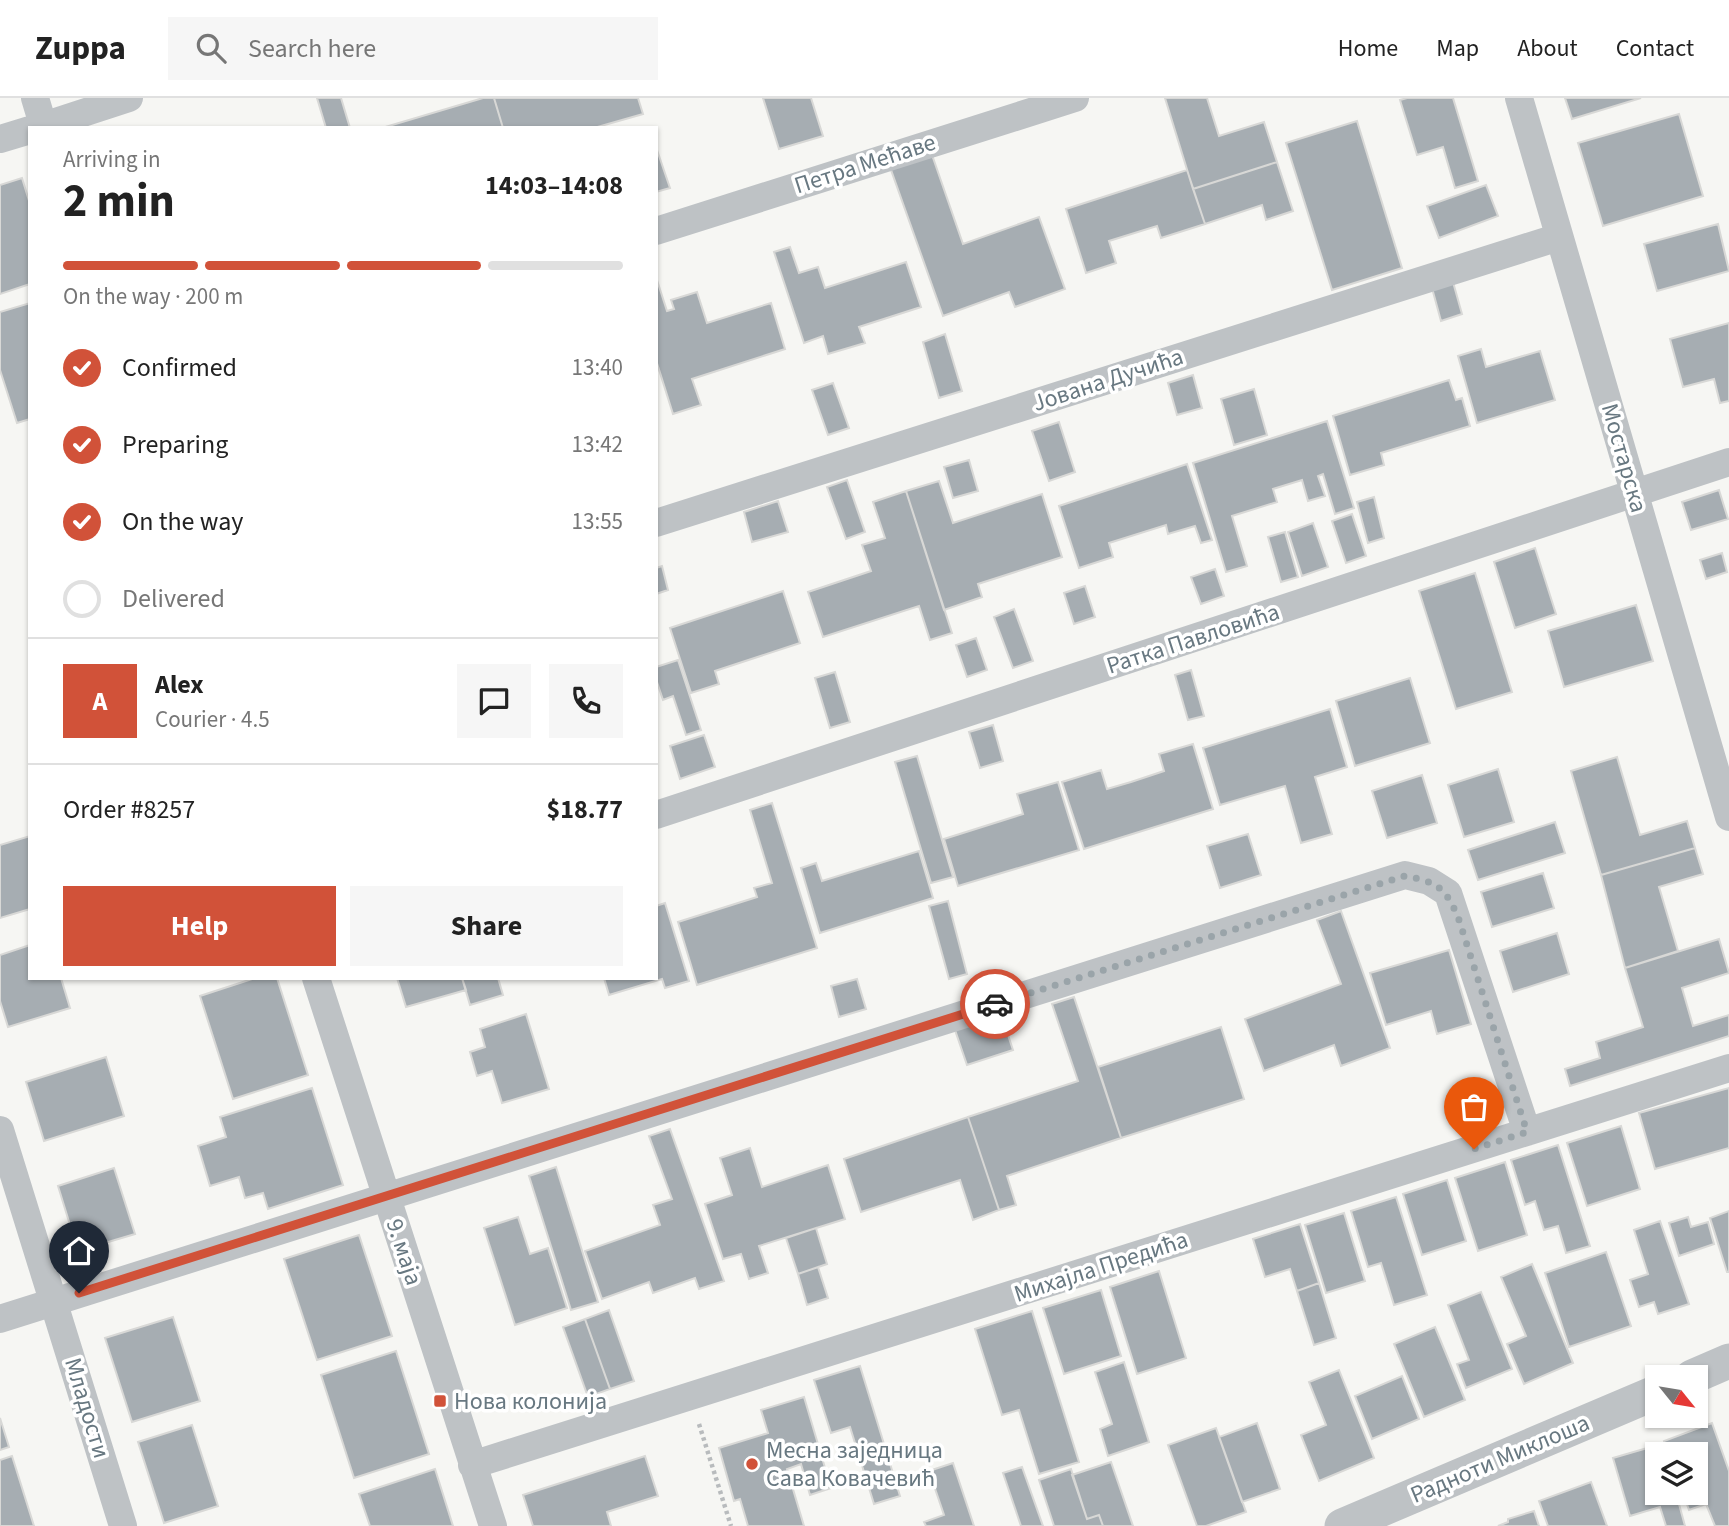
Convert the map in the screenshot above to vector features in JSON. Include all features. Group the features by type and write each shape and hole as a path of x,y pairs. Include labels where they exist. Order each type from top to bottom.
{"street":[{"path":"35,98 39,126"},
{"path":"45,126 129,98"},
{"name":"Петра Мећаве","path":"658,229 1075,98"},
{"name":"Мостарска","path":"1518,98 1729,817"},
{"path":"0,139 28,131"},
{"name":"Јована Дучића","path":"658,522 1559,237"},
{"name":"Ратка Павловића","path":"658,814 1729,462"},
{"path":"0,1319 386,1195 1405,876 1429,881 1448,893 1527,1132"},
{"name":"9. маја","path":"317,980 493,1526"},
{"name":"Михајла Предића","path":"472,1465 1729,1068"},
{"name":"Младости","path":"0,1130 123,1526"},
{"path":"1708,1370 1729,1361"},
{"name":"Радноти Миклоша","path":"1342,1526 1645,1397"}],"path":[{"path":"691,1396 731,1526"}],"building":[{"path":"317,98 341,98 349,126 325,126"},
{"path":"483,98 494,98 502,126 389,126"},
{"path":"494,98 638,98 643,114 601,126 502,126"},
{"path":"763,98 811,98 823,136 779,149"},
{"path":"1165,98 1207,98 1219,136 1264,122 1277,162 1193,189"},
{"path":"1453,98 1478,181 1455,188 1443,147 1417,155 1400,100"},
{"path":"1565,98 1641,98 1572,119"},
{"path":"1679,114 1703,196 1603,226 1578,143"},
{"path":"1357,121 1402,268 1332,290 1286,143"},
{"path":"931,152 963,244 1039,217 1065,289 1015,307 1009,292 943,316 890,167"},
{"path":"658,153 670,188 658,191"},
{"path":"1277,162 1293,211 1266,220 1262,205 1205,224 1193,189"},
{"path":"1187,170 1205,224 1161,238 1157,226 1109,241 1116,263 1086,273 1066,209"},
{"path":"22,178 28,198 28,285 0,294 0,185"},
{"path":"1486,185 1498,216 1439,238 1427,206"},
{"path":"1718,224 1729,271 1657,291 1644,244"},
{"path":"790,247 799,273 818,267 825,288 906,262 921,307 859,327 865,343 828,354 823,336 804,343 774,252"},
{"path":"1453,282 1462,314 1441,321 1432,288"},
{"path":"658,283 667,311 674,309 671,300 697,292 707,323 771,303 785,349 692,379 701,405 673,414 658,366"},
{"path":"28,304 28,420 17,423 0,370 0,312"},
{"path":"1729,323 1729,401 1720,403 1714,379 1683,387 1670,339"},
{"path":"945,334 962,391 939,398 923,342"},
{"path":"1481,349 1486,367 1540,351 1555,400 1477,423 1458,356"},
{"path":"1193,375 1202,408 1177,415 1168,383"},
{"path":"1449,380 1456,400 1462,398 1470,426 1381,453 1384,465 1350,475 1333,416"},
{"path":"833,383 849,428 828,435 812,390"},
{"path":"1254,389 1267,435 1234,445 1221,399"},
{"path":"1327,421 1354,508 1335,514 1323,474 1318,476 1325,496 1308,501 1302,480 1273,489 1277,502 1232,516 1247,566 1226,572 1193,463"},
{"path":"1059,422 1075,472 1049,481 1032,431"},
{"path":"969,460 978,491 953,498 944,467"},
{"path":"1187,464 1212,540 1201,543 1195,526 1168,534 1166,525 1109,543 1113,557 1079,568 1059,506"},
{"path":"847,480 865,532 846,539 827,487"},
{"path":"939,481 953,523 1042,494 1062,557 978,584 982,597 944,610 906,491"},
{"path":"1719,490 1728,519 1691,530 1682,502"},
{"path":"906,491 952,633 930,640 919,606 823,637 808,592 871,571 862,545 885,538 873,502"},
{"path":"1374,497 1384,538 1368,543 1357,502"},
{"path":"778,501 788,532 752,542 744,512"},
{"path":"1352,514 1366,556 1346,563 1332,521"},
{"path":"1313,523 1328,567 1302,576 1288,532"},
{"path":"1285,532 1298,577 1281,582 1268,537"},
{"path":"1535,548 1556,614 1515,628 1494,562"},
{"path":"1722,553 1727,572 1706,579 1700,560"},
{"path":"662,566 668,590 658,593 658,567"},
{"path":"1215,569 1224,596 1201,604 1191,577"},
{"path":"1475,573 1512,692 1456,709 1419,591"},
{"path":"1085,586 1095,617 1074,624 1064,593"},
{"path":"783,591 800,643 715,671 719,684 691,693 670,628"},
{"path":"1636,605 1653,661 1564,687 1548,631"},
{"path":"1014,609 1033,661 1013,668 994,617"},
{"path":"976,638 987,670 967,677 956,645"},
{"path":"678,660 701,730 686,735 673,696 663,700 658,685 658,666"},
{"path":"1191,670 1204,716 1188,720 1175,675"},
{"path":"835,672 850,722 830,728 815,678"},
{"path":"1410,678 1430,743 1355,766 1336,701"},
{"path":"1330,709 1347,767 1315,777 1332,834 1301,843 1285,786 1220,805 1203,748"},
{"path":"993,725 1003,761 980,768 969,732"},
{"path":"704,735 715,767 680,779 670,746"},
{"path":"1193,744 1213,809 1084,849 1062,782 1101,770 1107,789 1164,771 1159,754"},
{"path":"917,756 953,877 931,883 895,762"},
{"path":"1617,757 1640,835 1687,821 1695,848 1601,875 1571,771"},
{"path":"1498,769 1514,822 1464,837 1448,785"},
{"path":"1422,775 1437,823 1387,838 1372,791"},
{"path":"1058,782 1079,850 958,886 944,839 1023,814 1017,794"},
{"path":"772,803 817,948 697,985 678,922 757,897 754,888 772,883 750,810"},
{"path":"1555,822 1565,853 1478,880 1468,850"},
{"path":"1248,834 1261,875 1220,888 1207,846"},
{"path":"28,837 28,910 0,918 0,845"},
{"path":"1695,848 1703,874 1659,887 1678,951 1625,968 1601,875"},
{"path":"919,851 933,898 820,933 801,868 816,863 822,881"},
{"path":"1543,873 1554,908 1492,927 1481,892"},
{"path":"948,901 967,974 949,979 929,906"},
{"path":"665,903 689,981 665,988 662,979 609,995 605,980 658,980 658,905"},
{"path":"1341,911 1390,1048 1341,1066 1334,1045 1264,1071 1245,1019 1341,984 1317,920"},
{"path":"1557,933 1569,974 1513,992 1500,951"},
{"path":"1719,939 1729,973 1682,988 1693,1026 1729,1015 1729,1036 1570,1086 1565,1069 1600,1058 1596,1042 1643,1027 1625,968"},
{"path":"28,946 28,980 62,980 70,1008 8,1027 0,1001 0,955"},
{"path":"1449,950 1471,1024 1437,1034 1431,1011 1386,1025 1370,973"},
{"path":"857,979 866,1009 839,1017 831,986"},
{"path":"249,980 278,980 308,1075 233,1099 200,996"},
{"path":"398,980 463,980 466,990 406,1007"},
{"path":"463,980 499,980 503,995 470,1005"},
{"path":"1074,997 1121,1138 1007,1176 1016,1205 999,1210 968,1117 1078,1081 1052,1004"},
{"path":"1000,1011 1013,1050 967,1065 954,1027"},
{"path":"526,1014 549,1089 502,1103 492,1071 477,1076 470,1052 485,1047 480,1029"},
{"path":"1221,1027 1244,1099 1121,1138 1098,1067"},
{"path":"106,1057 124,1116 44,1141 26,1082"},
{"path":"312,1088 343,1185 268,1209 263,1193 245,1198 239,1177 210,1186 198,1146 226,1137 220,1117"},
{"path":"1729,1088 1729,1148 1655,1169 1639,1113"},
{"path":"968,1117 999,1210 973,1220 960,1180 861,1212 844,1159"},
{"path":"1621,1126 1640,1189 1587,1206 1567,1143"},
{"path":"670,1129 724,1281 699,1289 695,1278 653,1293 649,1282 602,1299 585,1251 660,1225 653,1205 672,1199 649,1136"},
{"path":"1558,1145 1590,1246 1566,1253 1558,1226 1544,1230 1535,1201 1525,1205 1511,1160"},
{"path":"750,1148 762,1187 828,1165 845,1219 759,1246 768,1273 749,1279 741,1254 723,1259 705,1204 732,1195 720,1158"},
{"path":"1505,1162 1527,1235 1478,1251 1455,1178"},
{"path":"556,1167 598,1302 571,1310 529,1176"},
{"path":"114,1168 135,1234 78,1251 58,1186"},
{"path":"1447,1180 1466,1241 1422,1255 1403,1194"},
{"path":"1396,1197 1427,1295 1394,1305 1381,1263 1368,1267 1351,1211"},
{"path":"1729,1211 1729,1272 1727,1272 1710,1218"},
{"path":"1344,1213 1365,1281 1326,1293 1305,1225"},
{"path":"518,1217 530,1254 548,1248 567,1308 515,1325 484,1228"},
{"path":"1688,1217 1691,1227 1708,1222 1714,1244 1679,1256 1669,1223"},
{"path":"1660,1221 1689,1304 1658,1314 1654,1302 1639,1307 1630,1280 1648,1274 1634,1230"},
{"path":"1300,1224 1319,1283 1297,1291 1290,1269 1265,1277 1253,1239"},
{"path":"816,1228 827,1264 798,1274 786,1238"},
{"path":"359,1235 392,1336 317,1360 284,1259"},
{"path":"1606,1252 1631,1326 1569,1347 1545,1273"},
{"path":"1532,1264 1573,1363 1524,1384 1507,1344 1526,1336 1501,1277"},
{"path":"818,1267 828,1298 807,1305 798,1274"},
{"path":"1159,1271 1186,1358 1137,1374 1110,1287"},
{"path":"1319,1283 1336,1338 1314,1345 1297,1291"},
{"path":"1101,1290 1121,1356 1064,1374 1043,1308"},
{"path":"1481,1292 1512,1369 1466,1388 1457,1364 1469,1360 1448,1305"},
{"path":"609,1310 634,1381 610,1389 585,1319"},
{"path":"1032,1311 1079,1462 1039,1474 1019,1410 1002,1415 975,1329"},
{"path":"173,1317 200,1401 132,1422 105,1338"},
{"path":"585,1319 610,1389 588,1397 563,1327"},
{"path":"1435,1327 1465,1400 1424,1417 1394,1344"},
{"path":"396,1351 429,1454 354,1478 321,1375"},
{"path":"1124,1362 1149,1442 1108,1456 1100,1429 1112,1424 1095,1372"},
{"path":"860,1366 900,1496 874,1504 850,1427 831,1433 814,1380"},
{"path":"1339,1370 1374,1458 1319,1481 1301,1435 1326,1425 1309,1382"},
{"path":"1402,1376 1419,1419 1372,1439 1355,1396"},
{"path":"804,1397 831,1488 810,1495 801,1464 787,1469 804,1526 748,1526 740,1499 734,1501 719,1448 768,1433 761,1410"},
{"path":"0,1418 9,1447 0,1450"},
{"path":"1257,1423 1280,1489 1242,1502 1219,1437"},
{"path":"1712,1423 1729,1471 1729,1526 1715,1526 1706,1505 1708,1442 1664,1441 1699,1428 1708,1428 1708,1424"},
{"path":"192,1425 218,1506 164,1523 138,1442"},
{"path":"1216,1428 1246,1512 1206,1526 1197,1526 1168,1445"},
{"path":"1645,1449 1645,1505 1679,1505 1685,1526 1666,1526 1660,1507 1630,1516 1613,1458"},
{"path":"12,1456 34,1526 0,1526 0,1460"},
{"path":"645,1456 658,1496 607,1512 611,1526 533,1526 523,1495"},
{"path":"1111,1462 1133,1526 1103,1526 1099,1515 1087,1519 1072,1475"},
{"path":"953,1463 974,1526 926,1526 924,1522 944,1515 929,1471"},
{"path":"1022,1467 1043,1526 1021,1526 1003,1473"},
{"path":"435,1469 453,1526 370,1526 359,1494"},
{"path":"1071,1469 1087,1519 1099,1515 1103,1526 1054,1526 1039,1480"},
{"path":"1591,1482 1607,1526 1548,1526 1539,1501"},
{"path":"1687,1505 1703,1505 1689,1510"},
{"path":"1534,1511 1539,1526 1498,1526 1508,1522 1508,1519"}],"way so far":[{"path":"995,1004 1405,876 1429,881 1448,893 1458,917 1527,1132 1474,1149"}],"place":[{"name":"Нова колонија","path":"440,1401"},
{"name":"Месна заједница Сава Ковачевић","path":"752,1464"}],"route":[{"path":"79,1293 995,1004"}]}
